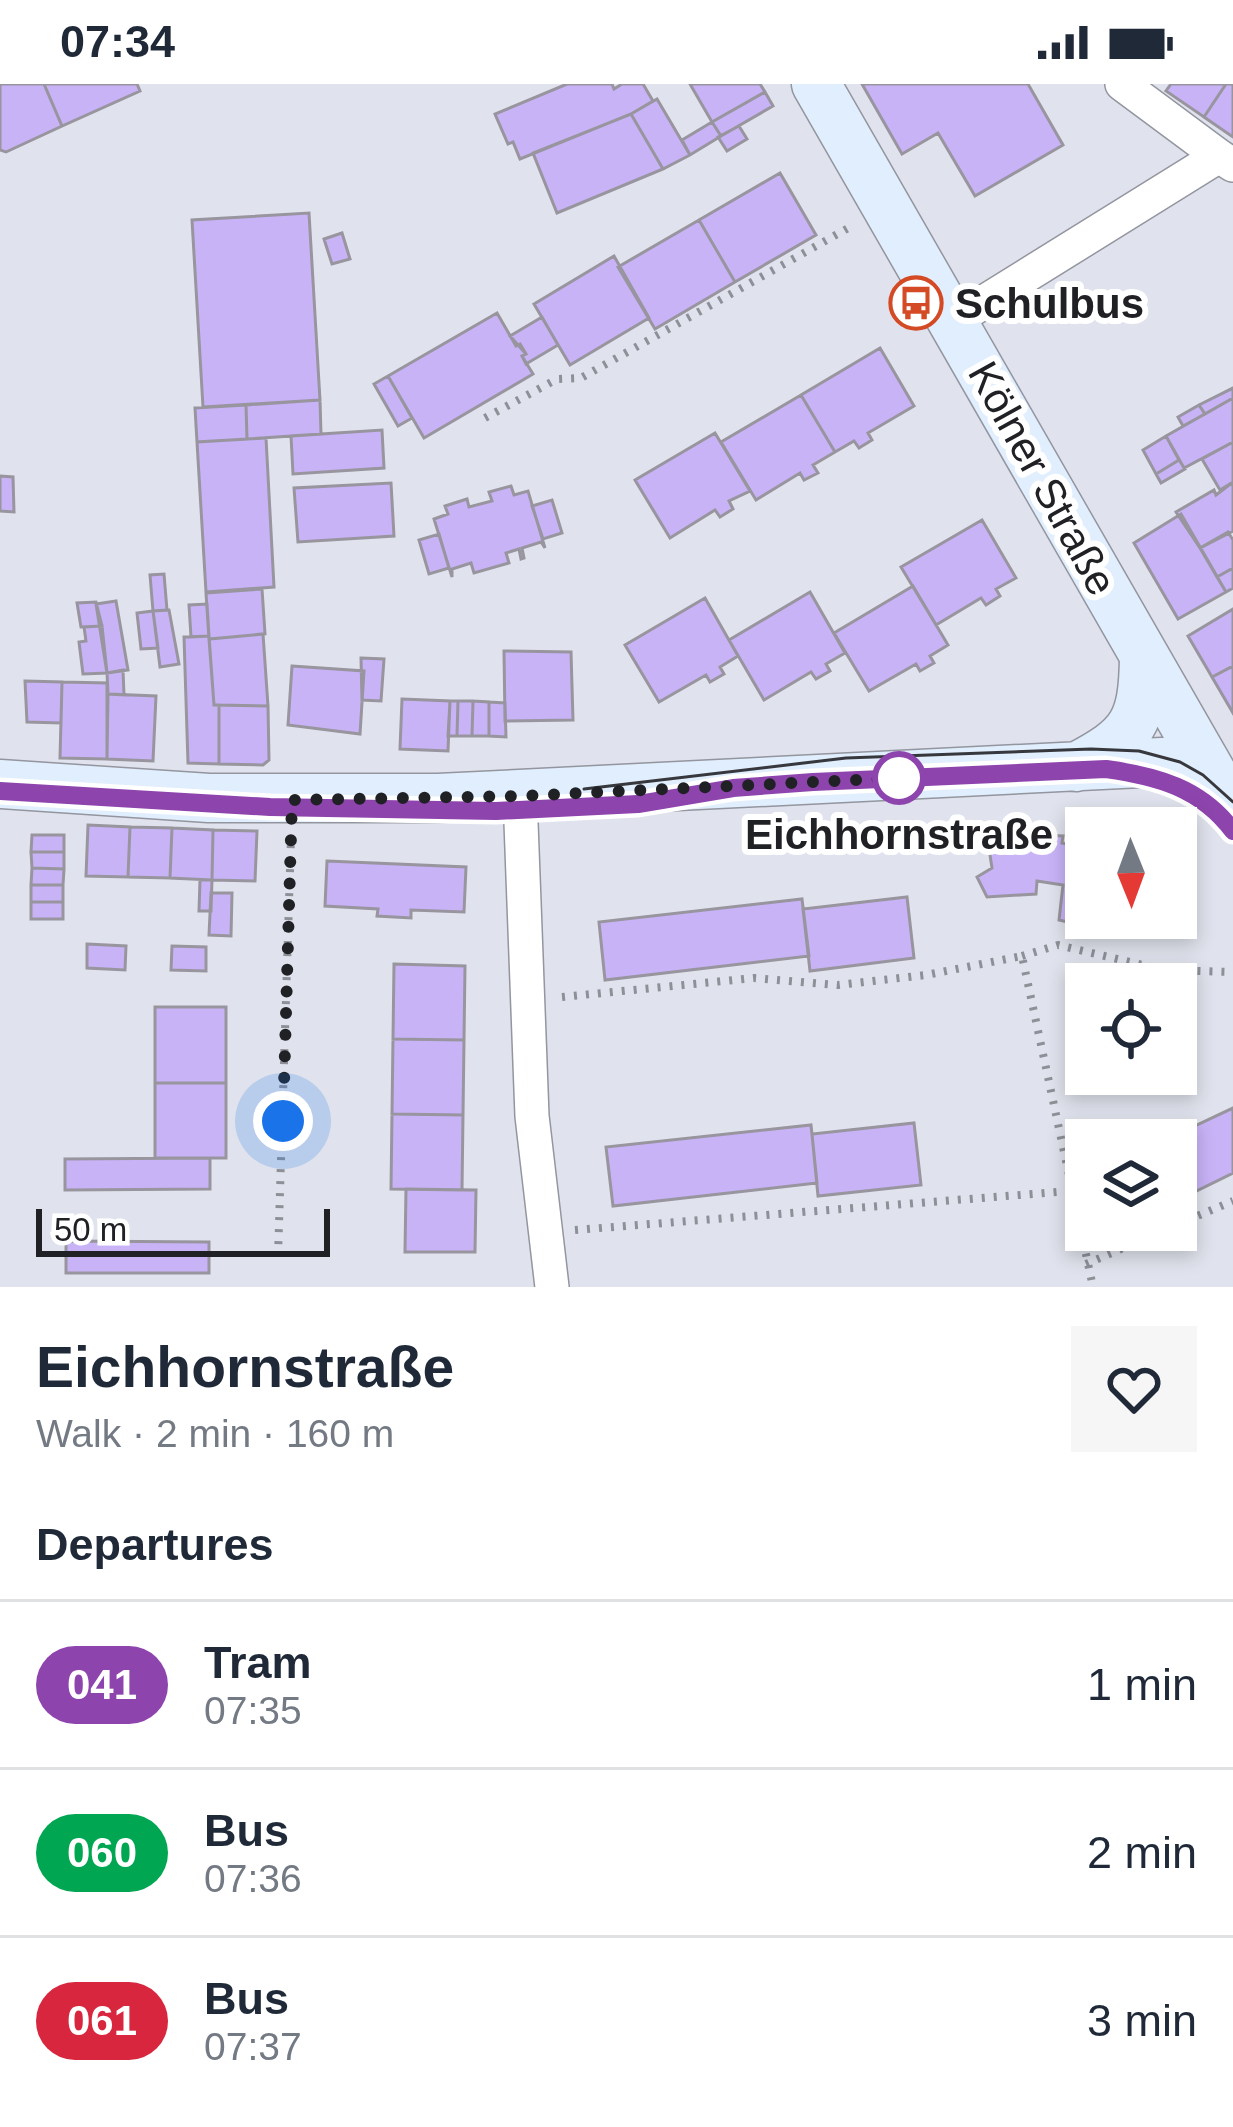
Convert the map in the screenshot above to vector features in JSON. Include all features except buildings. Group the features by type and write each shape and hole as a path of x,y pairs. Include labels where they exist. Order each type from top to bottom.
{"street":[{"name":"Kölner Straße","path":"816,84 1233,810"},
{"path":"955,320 1226,160 1122,84"},
{"path":"1076,767 1109,750 1134,723 1143,700 1144,656"},
{"path":"0,784 292,800 520,796 1202,760"},
{"path":"520,796 525,1001 543,1233 552,1287"}],"path":[{"path":"485,418 557,379 581,378 887,205"},
{"path":"278,1256 292,800"},
{"path":"525,1001 754,978 838,985 926,975 1058,945 1164,970 1233,971"},
{"path":"1022,956 1065,1167"},
{"path":"543,1233 1065,1191"},
{"path":"1197,1217 1233,1201"},
{"path":"1083,1251 1093,1287"},
{"path":"1086,1264 1116,1251"}],"tram line":[{"path":"584,789 846,758 1091,749 1139,751 1180,762 1233,802"},
{"path":"0,791 286,810 501,811 592,807 826,779 1106,769 1177,786 1207,804 1233,831"},
{"name":"041","path":"0,791 270,807 496,811 638,804 733,788 813,782 1106,769 1178,784 1208,803 1233,831"}],"place":[{"name":"Schulbus","path":"916,303"},
{"name":"Eichhornstraße","path":"899,778"}],"route":[{"path":"283,1121 292,800 520,796 899,778"}]}
